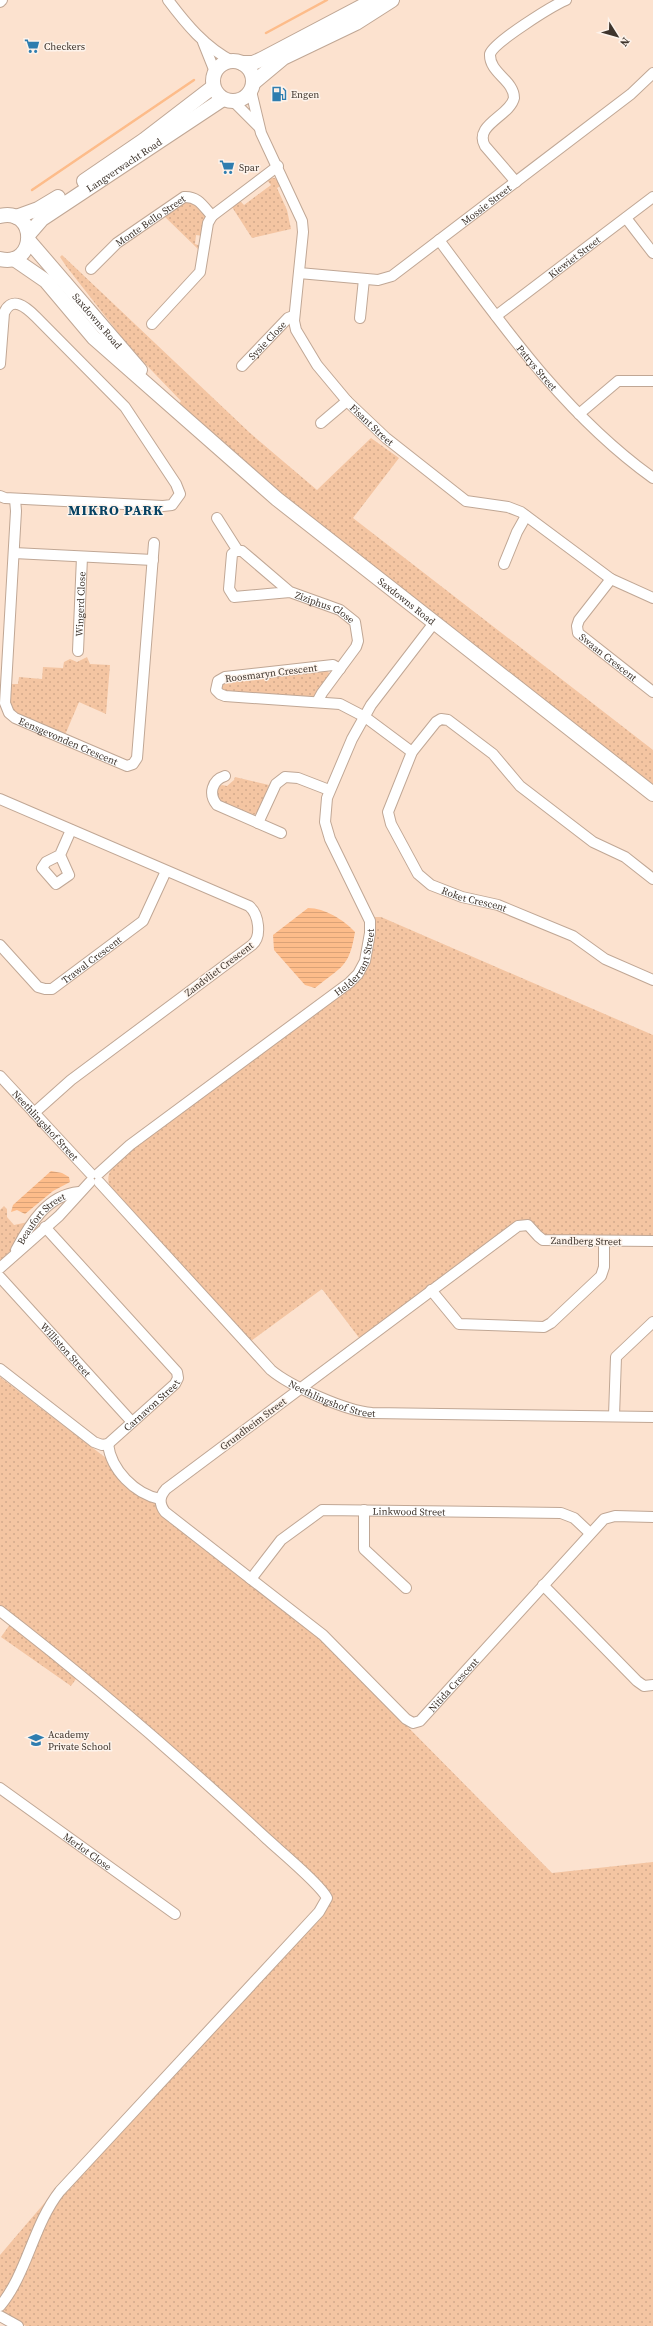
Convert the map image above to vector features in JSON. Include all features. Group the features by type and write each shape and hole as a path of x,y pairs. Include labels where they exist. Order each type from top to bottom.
{"street":[{"path":"168,0 202,40 216,53 237,62 250,70 252,87"},
{"path":"215,72 222,64 237,62 252,63 262,59 374,0"},
{"path":"202,40 215,72 213,87 228,100 244,98 252,87 283,58 356,23 392,0"},
{"path":"516,182 484,146 482,140 484,130 508,109 514,98 512,88 492,64 490,54 496,45 547,10 566,0"},
{"name":"Mossie Street","path":"298,273 364,278 389,278 631,94 653,73"},
{"name":"Langverwacht Road","path":"5,215 38,209 78,185 144,140 213,87"},
{"name":"Fisant Street","path":"252,87 259,127 302,221 303,232 293,316 296,330 316,365 347,401 386,438 466,501 508,507 526,516 611,579 653,598"},
{"name":"Fisant Street","path":"228,100 259,127"},
{"name":"Langverwacht Road","path":"7,259 24,252 29,238 42,218 228,100"},
{"path":"152,324 200,272 208,223 212,216 278,166"},
{"name":"Monte Bello Street","path":"91,269 117,243 184,197 192,196 198,200 212,216"},
{"name":"Kiewiet Street","path":"496,316 653,197"},
{"name":"Saxdowns Road","path":"5,215 25,224 29,238 166,401"},
{"path":"626,218 653,253"},
{"name":"Patrys Street","path":"439,240 516,343 579,414 626,458 653,478"},
{"name":"Saxdowns Road","path":"7,259 46,281 94,338 277,499 653,794"},
{"path":"360,318 364,278"},
{"path":"0,364 4,313 7,307 12,304 26,306 125,407 176,484 180,494 172,505 163,506 15,499 0,496"},
{"name":"Sysie Close","path":"242,366 288,318 293,316"},
{"path":"579,414 618,381 653,381"},
{"path":"321,423 347,401"},
{"name":"Eensgevonden Crescent","path":"15,499 14,553 3,680 3,695 7,710 16,718 125,765 135,762 137,758 154,543"},
{"path":"504,564 512,543 526,516"},
{"name":"Ziziphus Close","path":"217,518 238,550 256,562 290,592 340,610 352,618 356,624 356,648 340,669"},
{"name":"Ziziphus Close","path":"238,550 231,556 229,589 231,596 239,598 290,592"},
{"path":"14,553 153,560"},
{"name":"Wingerd Close","path":"78,651 82,557"},
{"name":"Swaan Crescent","path":"611,579 579,620 577,626 578,633 653,692"},
{"name":"Helderrant Street","path":"94,1178 130,1145 349,984 362,968 367,953 370,921 328,835 325,813 329,790 364,717 376,698 434,623"},
{"name":"Roosmaryn Crescent","path":"340,669 333,665 225,677 220,679 216,684 216,690 222,696 340,704 364,717"},
{"path":"317,702 340,669"},
{"path":"364,717 412,752"},
{"name":"Roket Crescent","path":"653,879 625,857 593,842 538,800 515,782 493,754 448,720 441,719 436,722 412,752 390,804 388,816 391,824 422,879 462,898 498,905 573,936 605,959 653,980"},
{"path":"225,776 218,780 213,786 212,794 215,802 220,807 281,833"},
{"path":"258,823 276,784 285,778 298,778 329,790"},
{"name":"Zandvliet Crescent","path":"0,799 251,908 256,916 256,940 71,1080 34,1113"},
{"path":"60,855 71,830"},
{"name":"Trawal Crescent","path":"0,945 38,987 45,989 52,988 143,922 166,871"},
{"name":"Neethlingshof Street","path":"0,1076 271,1370 287,1381 360,1412 653,1417"},
{"name":"Beaufort Street","path":"0,1268 45,1228 94,1178"},
{"name":"Beaufort Street","path":"12,1257 32,1221 60,1196 79,1192"},
{"path":"60,1196 68,1205"},
{"name":"Grundheim Street","path":"160,1499 166,1490 431,1290 518,1226 526,1224"},
{"name":"Zandberg Street","path":"526,1224 544,1240 604,1242 653,1241"},
{"name":"Carnavon Street","path":"45,1228 177,1372 178,1378 175,1384 108,1444"},
{"path":"431,1290 459,1324 544,1327 552,1323 601,1276 604,1267 604,1242"},
{"name":"Williston Street","path":"0,1277 132,1422"},
{"path":"614,1416 615,1359 619,1353 653,1322"},
{"path":"0,1369 94,1442 102,1446 108,1444 109,1456 116,1469 149,1497 160,1499 165,1512 251,1579"},
{"path":"364,1510 364,1549 406,1588"},
{"name":"Linkwood Street","path":"251,1579 280,1540 318,1511 364,1510 561,1513 574,1518 590,1532"},
{"name":"Nitida Crescent","path":"251,1579 323,1635 406,1719 413,1723 420,1721 590,1532 604,1519 611,1516 653,1516"},
{"path":"543,1585 637,1681 644,1686 653,1685"},
{"path":"0,1611 183,1761 298,1867 327,1898 319,1912 60,2191 47,2209 13,2284 0,2306"},
{"name":"Merlot Close","path":"0,1788 175,1914"},
{"path":"0,2316 18,2326"}],"shaded area":[{"path":"275,178 282,185 277,188 287,210 291,229 252,238 232,207 240,201 244,205 271,185 267,180"},
{"path":"185,201 193,201 205,214 203,236 196,235 195,244 201,246 201,252 163,215"},
{"path":"62,255 250,433 317,490 371,438 399,458 353,518 653,750 653,786 286,499 179,404 181,401 130,348 66,266 60,257"},
{"path":"87,657 90,664 110,665 106,714 79,702 65,735 15,713 10,706 10,684 18,684 19,677 42,679 43,667 63,668 64,662 70,659 77,662"},
{"path":"326,670 329,673 329,678 312,698 227,693 221,689 224,682"},
{"path":"235,777 269,785 259,811 254,815 217,802 216,788 222,785 227,786 234,780"},
{"path":"308,908 327,912 345,923 355,932 353,944 347,960 338,970 315,988 305,985 274,950 273,935"},
{"path":"375,917 381,917 653,1035 653,1238 546,1236 525,1220 521,1220 360,1339 322,1289 251,1341 110,1187 108,1181 110,1171 130,1151 357,983 367,968 370,960 374,943"},
{"path":"51,1171 62,1173 69,1177 70,1182 53,1191 25,1214 17,1210 11,1212 13,1205"},
{"path":"4,1206 7,1209 7,1217 14,1225 28,1222 10,1253 0,1262 0,1210"},
{"path":"0,1377 157,1497 157,1501 320,1638 552,1873 653,1862 653,2326 26,2326 0,2311 0,2255 59,2186 325,1899 299,1872 78,1676 71,1686 1,1637 11,1623 0,1614"}],"waterway":[{"path":"266,33 327,0"},
{"path":"32,190 194,80"}],"place":[{"name":"Checkers","path":"32,46"},
{"name":"Engen","path":"279,94"},
{"name":"Spar","path":"227,167"},
{"name":"Academy Private School","path":"36,1740"}],"district":[{"name":"MIKRO PARK","path":"116,510"}]}
